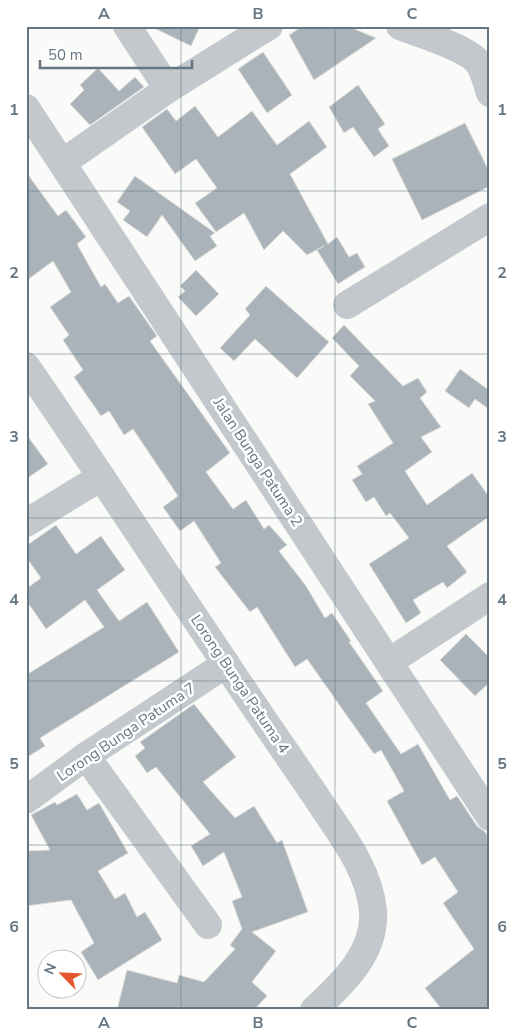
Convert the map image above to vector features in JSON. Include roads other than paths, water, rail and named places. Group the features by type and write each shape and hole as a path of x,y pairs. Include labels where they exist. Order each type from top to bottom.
{"street":[{"path":"127,26 168,90"},
{"path":"62,163 168,90 269,26"},
{"path":"400,26 467,53 477,61 483,70 490,92"},
{"name":"Jalan Bunga Patuma 2","path":"26,108 490,817"},
{"path":"347,304 490,217"},
{"name":"Lorong Bunga Patuma 4","path":"26,366 351,850 367,880 373,913 367,944 357,966 340,986 314,1010"},
{"path":"26,523 101,477"},
{"path":"389,662 490,596"},
{"name":"Lorong Bunga Patuma 7","path":"26,800 86,756 226,664"},
{"path":"86,756 208,925"}]}
